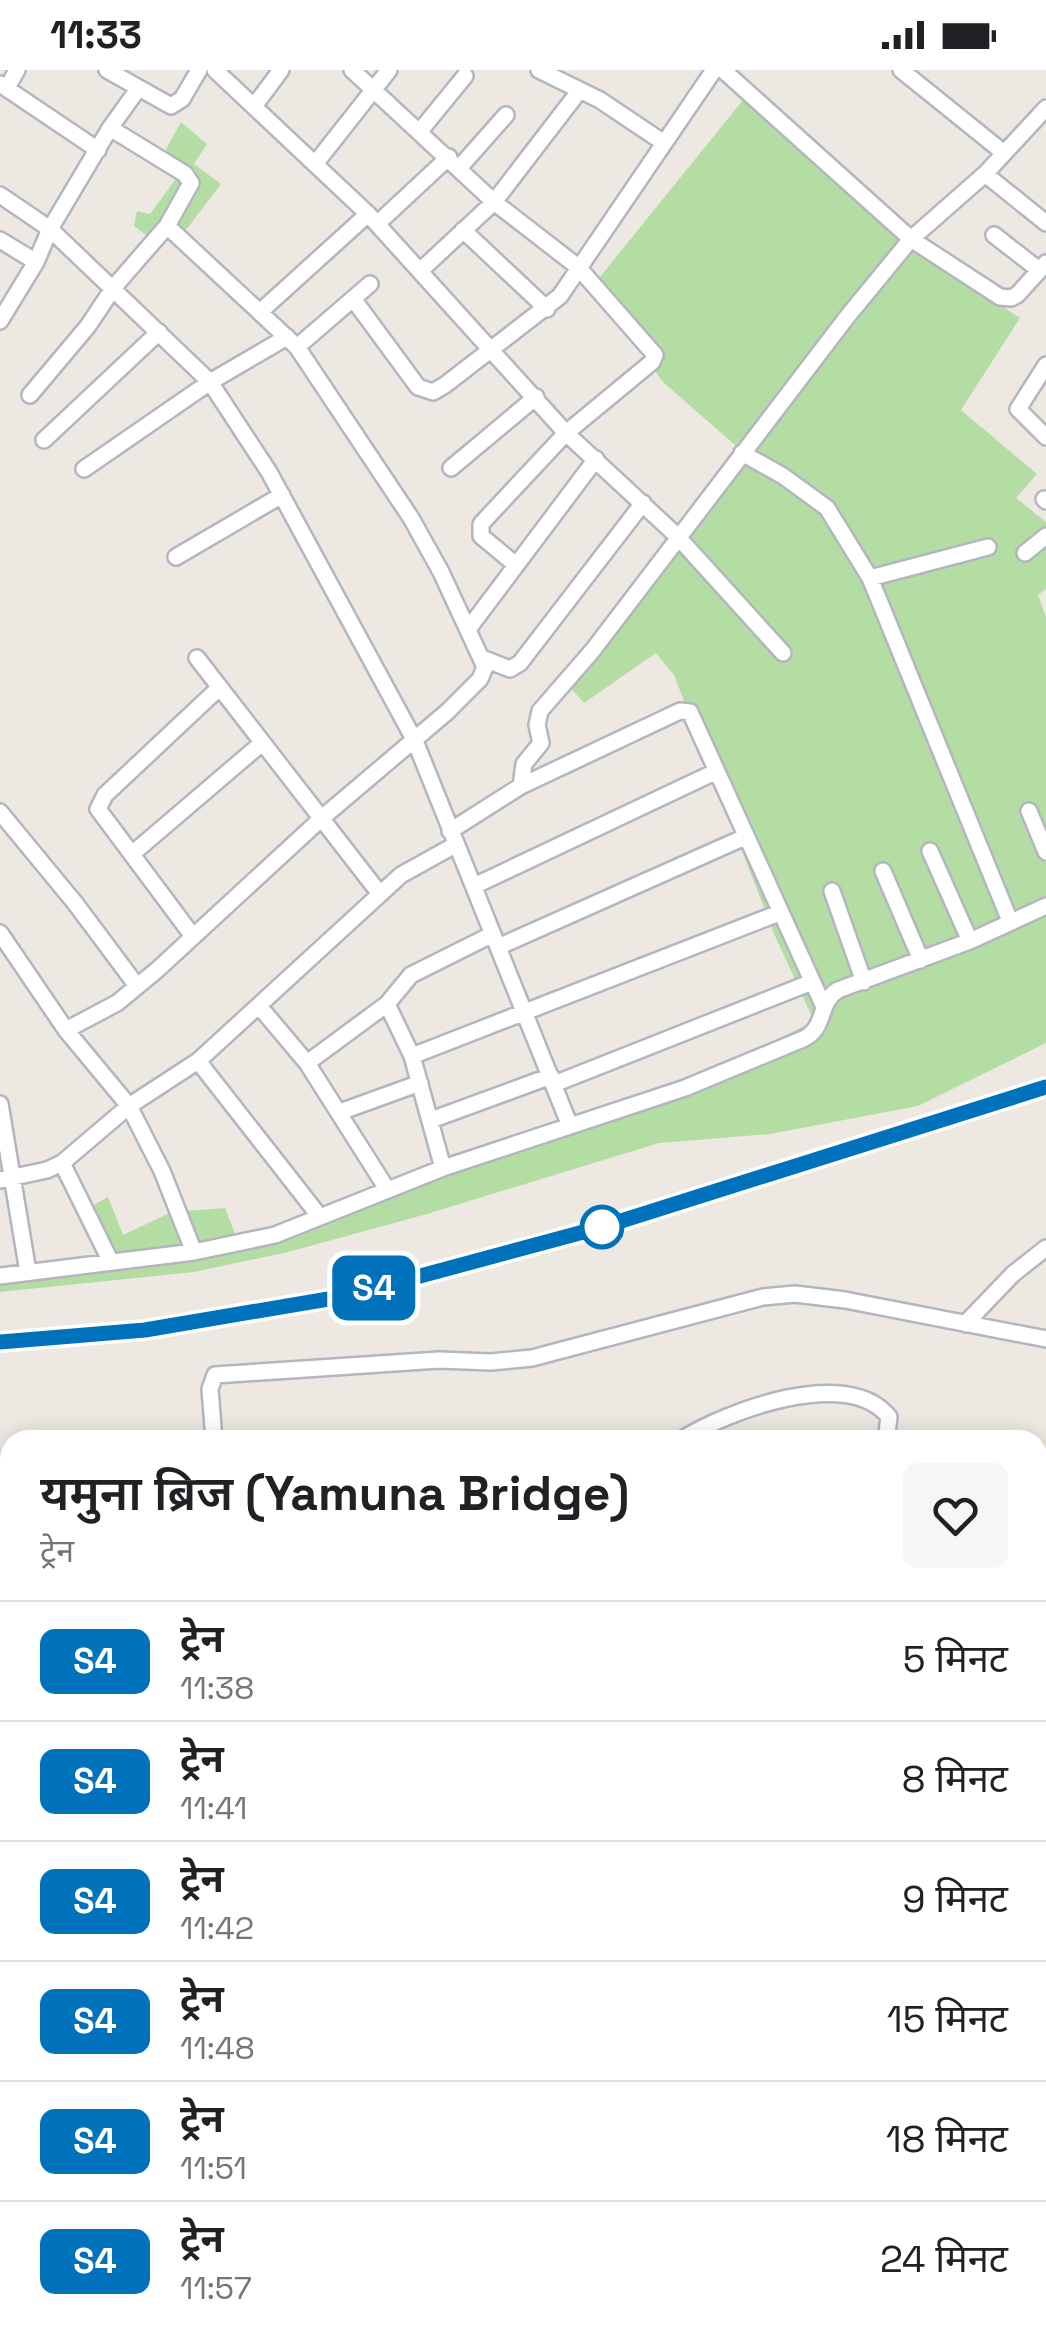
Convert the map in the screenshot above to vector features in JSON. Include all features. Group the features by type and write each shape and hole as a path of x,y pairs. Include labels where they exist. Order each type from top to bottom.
{"street":[{"path":"17,70 3,86 98,150"},
{"path":"107,70 165,105 177,104 199,70"},
{"path":"215,70 373,219 566,433 677,536 783,653"},
{"path":"254,105 281,70"},
{"path":"352,70 494,202 578,267 656,359 566,433 479,528 481,536 516,565"},
{"path":"315,164 389,70"},
{"path":"539,70 580,90 664,143"},
{"path":"354,300 418,387 432,392 445,385 560,296 714,70"},
{"path":"724,70 911,239 1006,299 1017,295 1043,266 994,235"},
{"path":"901,70 1004,154"},
{"path":"420,131 465,76"},
{"path":"0,321 110,128 138,89"},
{"path":"420,271 494,202 580,90"},
{"path":"521,786 524,764 541,743 536,725 540,711 593,650 677,536 911,239 985,174 1046,108"},
{"path":"261,311 373,219 454,162 506,115"},
{"path":"30,395 167,226 188,191 190,179 110,128"},
{"path":"985,174 1046,223"},
{"path":"0,195 50,229 210,382 282,495 415,741 570,1126"},
{"path":"66,1030 117,1003 137,986 322,818 415,741 480,679 485,668 411,518 292,342 167,226"},
{"path":"463,230 546,309"},
{"path":"0,240 36,262"},
{"path":"84,469 210,382 292,342 354,300 370,284"},
{"path":"44,440 159,332"},
{"path":"1046,365 1018,410 1046,437"},
{"path":"1031,384 1046,397"},
{"path":"451,468 536,397"},
{"path":"742,452 828,508 870,578 1010,921"},
{"path":"468,628 596,459"},
{"path":"176,556 282,495"},
{"path":"482,658 510,669 520,663 643,502"},
{"path":"1025,553 1046,536"},
{"path":"870,578 988,547"},
{"path":"197,658 380,894"},
{"path":"192,935 99,814 100,799 219,688"},
{"path":"6,1179 62,1163 129,1106 198,1061 401,875 521,786 686,710 694,717 715,772 824,1007"},
{"path":"132,854 262,743"},
{"path":"474,886 715,772"},
{"path":"1029,811 1046,852"},
{"path":"0,812 137,986"},
{"path":"307,1064 388,1004 411,975 745,837"},
{"path":"930,851 970,941"},
{"path":"883,871 920,960"},
{"path":"832,891 864,982"},
{"path":"0,1276 194,1252 275,1234 443,1168 686,1088 803,1039 818,1028 828,996 970,941 1046,906"},
{"path":"412,1056 779,913"},
{"path":"0,933 66,1030 129,1106 162,1171 194,1252"},
{"path":"431,1120 552,1080 812,982"},
{"path":"388,1004 412,1056 443,1168"},
{"path":"260,1006 307,1064 387,1189"},
{"path":"198,1061 320,1217"},
{"path":"340,1112 420,1083"},
{"path":"0,1104 6,1179 28,1272"},
{"path":"62,1163 110,1262"},
{"path":"965,1324 1012,1274 1046,1248"},
{"path":"213,1430 210,1389 215,1375 532,1358 763,1297 794,1294 845,1300 1046,1339"},
{"path":"702,1430 798,1394 818,1391 856,1397 883,1410 890,1417 888,1430"}],"green space":[{"path":"743,100 895,236 1020,318 961,410 1037,474 1016,498 1046,522 1046,589 1038,595 1046,617 1046,1043 918,1106 770,1134 659,1143 427,1214 288,1252 194,1272 0,1292 0,1272 98,1257 81,1212 108,1197 123,1235 172,1212 225,1208 237,1239 683,1084 764,1051 774,1041 814,1021 775,936 674,675 656,653 584,703 567,684 741,466 735,445 664,383 591,288"},
{"path":"181,122 207,144 194,164 221,184 186,230 167,218 150,238 134,226 137,211 150,214 175,180 177,163 164,153"}],"railway":[{"path":"0,1342 120,1333 264,1312 345,1295 601,1227 1046,1087"}],"train":[{"name":"S4","path":"0,1342 145,1330 346,1296 602,1227 1046,1087"}]}
